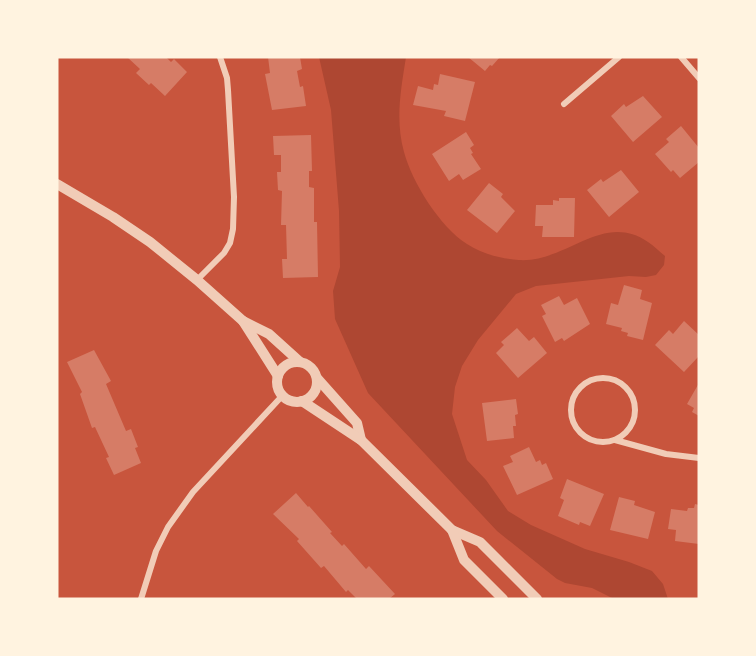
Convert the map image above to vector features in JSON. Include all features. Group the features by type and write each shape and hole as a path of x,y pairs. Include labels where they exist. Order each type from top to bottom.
{"street":[{"path":"197,280 224,253 230,243 233,229 234,196 228,90 227,78 220,57"},
{"path":"564,104 619,57"},
{"path":"681,57 699,78"},
{"path":"57,184 113,217 197,280 243,321 269,334 300,362 311,367 317,378 357,423 361,440"},
{"path":"243,321 278,376"},
{"path":"300,362 288,363 280,371 277,383 283,395 295,402 302,401 312,395 318,384 317,378"},
{"path":"615,440 631,426 635,416 635,405 625,387 616,381 605,378 595,379 578,391 571,410 573,421 585,437 595,441 615,440 666,454 699,458"},
{"path":"141,599 156,551 168,527 193,492 283,395"},
{"path":"302,401 361,440 452,530 480,542 537,599"},
{"path":"452,530 464,560 504,599"}],"shaded area":[{"path":"319,57 406,57 399,116 401,140 408,164 420,190 437,215 447,227 473,248 506,258 536,259 584,240 615,232 631,234 648,242 665,256 664,265 656,275 536,286 516,294 478,340 462,366 455,387 452,414 467,460 486,480 508,511 531,525 585,549 652,571 663,584 668,599 614,599 592,588 565,583 557,579 497,531 368,393 335,319 333,291 340,267 339,211 331,110"}],"building":[{"path":"127,57 166,57 171,62 174,59 187,72 165,96 136,73 140,69"},
{"path":"268,57 300,57 302,69 297,71 300,87 303,86 306,106 272,110 265,74 270,73"},
{"path":"468,57 500,57 485,71"},
{"path":"440,74 475,82 465,121 444,116 446,111 413,105 418,86 433,90 434,84 438,85"},
{"path":"643,96 662,117 633,142 611,116 624,104 626,107"},
{"path":"681,126 699,148 699,162 680,178 673,170 671,172 655,154 669,142 666,139"},
{"path":"466,132 474,145 470,148 473,153 471,154 481,169 463,180 459,174 449,181 432,154"},
{"path":"311,135 312,171 309,171 309,187 314,188 318,277 283,278 282,259 287,259 286,225 281,225 282,191 278,190 277,172 281,172 281,155 274,155 273,136"},
{"path":"621,170 639,192 609,217 587,190 601,179 603,182"},
{"path":"489,183 503,194 501,197 515,211 497,233 467,210"},
{"path":"559,198 575,198 574,237 542,237 543,226 535,226 536,205 553,205 553,200 559,201"},
{"path":"624,285 642,290 640,299 652,303 643,340 627,336 628,333 621,331 622,328 606,324 611,303 618,305"},
{"path":"559,296 564,305 577,298 590,324 564,341 562,338 555,342 542,316 546,314 541,305"},
{"path":"684,321 699,335 699,356 684,372 655,345 669,330 673,334"},
{"path":"517,328 529,341 534,337 547,353 518,378 496,353 504,345 501,342"},
{"path":"94,350 111,381 106,384 126,431 131,429 141,463 114,475 106,458 109,457 95,427 92,428 80,394 82,392 67,362"},
{"path":"699,383 699,416 692,412 694,408 687,404"},
{"path":"516,399 518,414 515,415 516,426 513,426 514,438 487,441 482,403"},
{"path":"529,447 536,462 540,460 542,465 546,463 553,479 517,495 503,466 513,462 510,456"},
{"path":"567,479 604,494 590,526 580,522 579,525 558,516 564,500 560,498"},
{"path":"296,493 342,546 344,544 366,569 369,566 395,594 389,599 357,599 348,590 346,592 324,566 321,568 297,541 299,539 273,514"},
{"path":"619,497 635,501 634,505 655,512 648,539 610,530"},
{"path":"695,504 699,505 699,544 675,541 676,530 668,529 671,509 687,511 688,508 694,508"}]}
